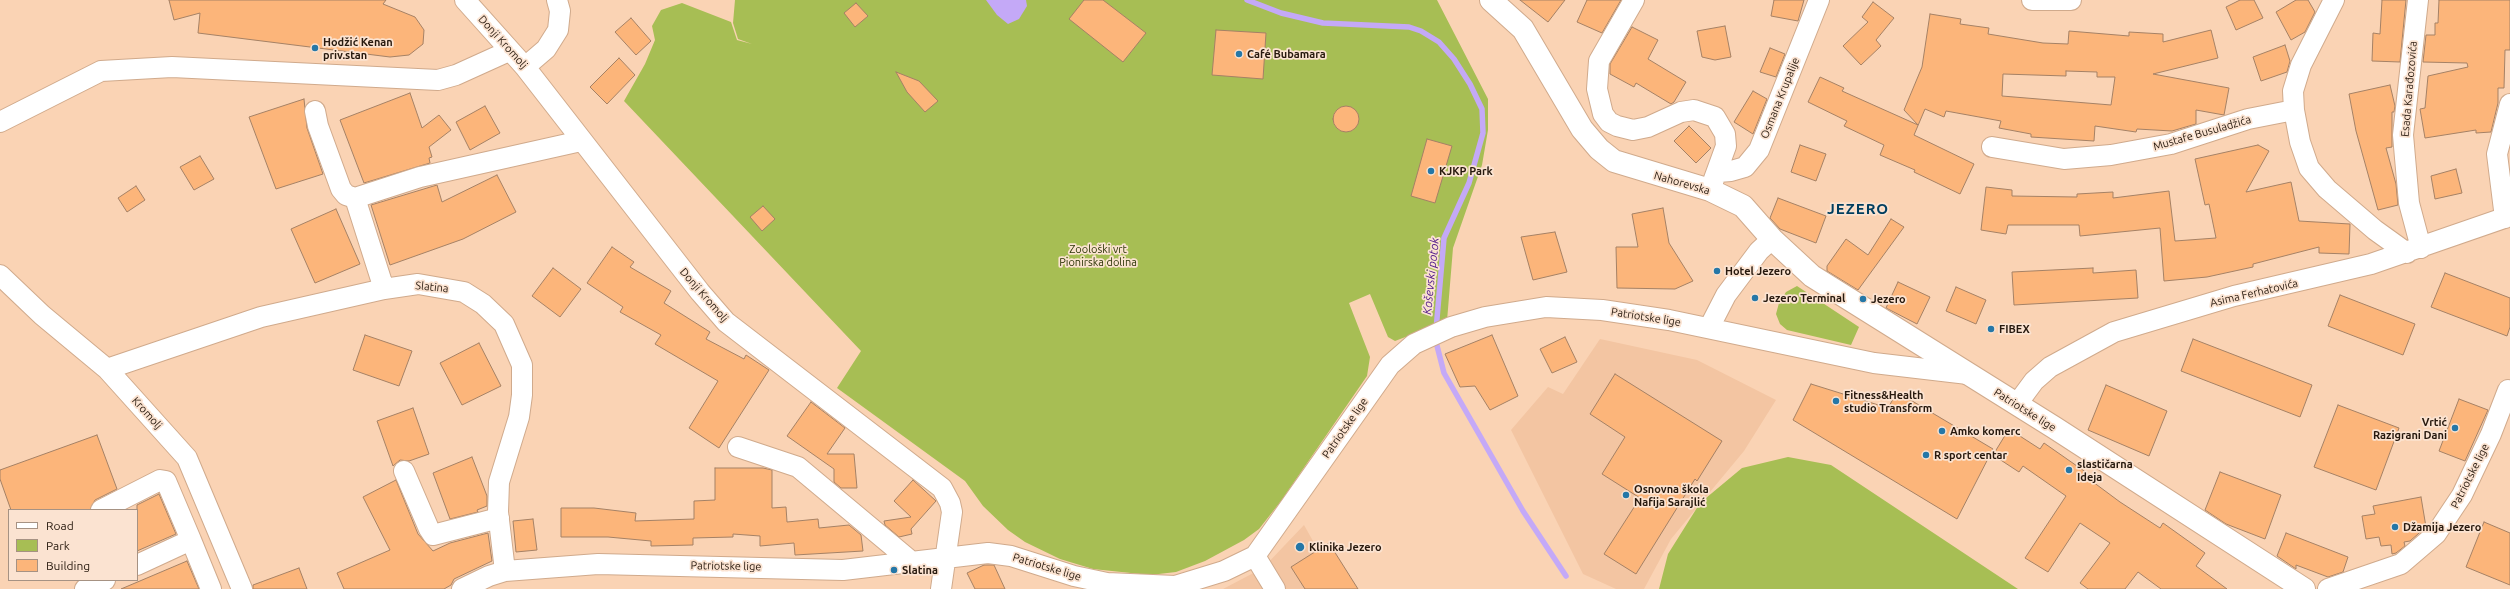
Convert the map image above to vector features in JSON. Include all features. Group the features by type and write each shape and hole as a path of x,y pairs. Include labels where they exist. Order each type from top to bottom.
{"street":[{"name":"Donji Kromolj","path":"465,0 509,51 526,67 581,141 700,292 726,322 942,488 950,502 952,512 944,558 941,589"},
{"path":"526,67 546,49 558,30 560,12 557,0"},
{"name":"Nahorevska","path":"1491,0 1523,29 1582,129 1598,149 1614,161 1714,181 1744,206 1772,239 1812,276 1968,374"},
{"path":"1634,0 1599,61 1597,89 1603,114 1609,122 1617,126 1633,130 1648,127 1681,112 1694,110 1708,114 1720,124 1725,134 1726,146 1714,181"},
{"name":"Osmana Krupalije","path":"1714,181 1731,171 1745,167 1759,150 1819,0"},
{"path":"2032,0 2071,0"},
{"path":"2334,0 2301,65 2293,91 2294,110 2300,142 2309,168 2327,189 2375,230 2414,250"},
{"name":"Esada Karađozovića","path":"2414,250 2403,135 2418,0"},
{"path":"0,122 101,72 172,67 438,80 456,75 509,51"},
{"path":"2508,217 2498,154 2510,104"},
{"name":"Mustafe Busuladžića","path":"1992,147 2064,159 2111,155 2171,144 2248,118 2294,110"},
{"path":"315,111 318,126 340,189 346,195 355,198 420,177 581,141"},
{"path":"355,198 384,289"},
{"name":"Asima Ferhatovića","path":"2017,404 2034,381 2050,367 2114,332 2234,296 2296,283 2414,250 2508,217"},
{"path":"1709,328 1730,290 1758,251 1772,239"},
{"name":"Kromolj","path":"0,275 42,315 107,369 187,458 242,589"},
{"name":"Slatina","path":"107,369 261,318 384,289 418,284 464,292 483,304 504,324 522,365 522,395 519,417 499,482 499,518 505,571"},
{"name":"Patriotske lige","path":"462,589 489,576 505,571 598,564 843,570 988,553 1011,556 1074,576 1107,584 1175,586 1224,571 1255,556 1390,365 1414,344 1451,327 1485,317 1546,307 1602,310 1709,328 1874,363 1968,374 2304,589"},
{"name":"Patriotske lige","path":"2328,589 2401,564 2436,534 2462,495 2491,434 2508,390"},
{"path":"738,447 798,467 913,563"},
{"path":"404,471 433,535 499,518"},
{"path":"103,509 160,480 166,481 211,589"},
{"path":"138,565 191,540"},
{"path":"1255,556 1275,589"},
{"path":"85,589 103,581"}],"shaded area":[{"path":"986,0 1026,0 1027,6 1019,19 1008,24 997,15"},
{"name":"Osnovna škola Nafija Sarajlić","path":"1600,339 1697,360 1776,400 1744,451 1671,539 1644,589 1616,589 1583,574 1511,430 1548,387 1563,394"},
{"name":"Klinika Jezero","path":"1304,525 1340,589 1223,589 1263,568"}],"green space":[{"name":"Zoološki vrt Pionirska dolina","path":"735,0 1437,0 1488,99 1488,130 1482,165 1453,248 1447,321 1395,341 1388,337 1370,294 1349,303 1370,357 1367,376 1281,501 1259,529 1244,540 1205,561 1176,572 1150,575 1093,569 1060,559 1025,542 1008,530 983,506 965,481 837,388 861,351 624,101 645,64 655,40 652,26 661,10 682,3 731,22 737,40 752,44 738,39 733,23"},
{"path":"1797,286 1859,327 1851,345 1787,330 1780,324 1776,314 1779,303 1786,292"},
{"path":"1788,457 1831,465 2018,589 1659,589 1668,554 1700,503 1742,468"}],"building":[{"path":"169,0 386,0 383,4 415,17 424,30 423,44 409,55 390,57 198,33 200,13 174,20"},
{"path":"1084,0 1103,0 1146,33 1123,62 1069,19"},
{"path":"1520,0 1565,0 1548,22"},
{"path":"1587,0 1621,0 1602,33 1577,22"},
{"path":"1774,0 1804,0 1798,21 1771,16"},
{"path":"2240,0 2254,0 2263,18 2236,30 2226,7"},
{"path":"2296,0 2308,0 2315,12 2305,32 2291,40 2276,12"},
{"path":"2382,0 2406,0 2400,62 2372,61 2373,33 2380,34"},
{"path":"2439,0 2510,0 2510,50 2505,50 2504,88 2498,88 2498,103 2491,132 2476,133 2476,130 2425,138 2420,109 2425,108 2428,76 2468,67 2467,63 2423,62 2426,35 2435,35 2435,23 2438,23"},
{"path":"1873,2 1894,18 1876,40 1881,46 1861,65 1843,46 1868,22 1862,17"},
{"path":"856,3 868,16 855,27 844,13"},
{"path":"1930,14 1961,19 1960,24 1989,28 1988,34 2043,43 2068,44 2069,31 2129,36 2129,32 2163,34 2163,42 2211,30 2218,58 2153,74 2229,88 2224,115 2196,110 2196,124 2172,131 2137,129 2136,132 2095,126 2094,141 2031,137 2031,134 1999,128 2001,121 1946,111 1944,117 1925,109 1914,135 1974,164 1960,194 1914,172 1915,170 1880,155 1884,145 1844,126 1847,121 1808,102 1820,77 1844,88 1842,91 1918,125 1904,110 1922,67","holes":["2066,71 2097,72 2097,77 2115,77 2111,105 2002,96 2003,74 2066,76"]},
{"path":"631,18 651,41 636,55 615,32"},
{"path":"1725,26 1731,57 1715,60 1702,57 1697,31"},
{"path":"1632,27 1658,40 1648,59 1686,82 1674,102 1671,104 1636,83 1634,87 1610,74 1610,64"},
{"name":"Café Bubamara","path":"1216,30 1266,33 1263,79 1212,75"},
{"path":"2285,45 2290,61 2287,72 2261,81 2253,57"},
{"path":"1770,48 1785,54 1776,77 1760,72"},
{"path":"619,58 635,75 607,104 590,87"},
{"path":"896,72 919,81 938,101 925,112 907,92"},
{"path":"2390,85 2395,106 2394,112 2392,112 2392,147 2386,148 2396,184 2398,205 2378,210 2356,131 2349,94"},
{"path":"1753,91 1767,99 1753,134 1734,122"},
{"path":"410,93 422,128 439,115 451,130 429,147 432,157 429,158 430,163 364,183 340,120"},
{"path":"304,99 307,128 323,174 276,189 249,117"},
{"path":"485,106 500,133 470,150 456,122"},
{"path":"1346,106 1355,110 1359,119 1355,128 1346,132 1337,128 1333,119 1337,110"},
{"path":"1689,126 1711,148 1696,163 1674,141"},
{"name":"KJKP Park","path":"1427,139 1452,146 1435,203 1411,196"},
{"path":"1800,145 1826,154 1816,181 1791,172"},
{"path":"2258,145 2269,151 2246,192 2291,182 2299,221 2350,224 2349,254 2319,253 2319,247 2253,264 2253,267 2207,277 2164,281 2160,228 2080,236 2079,225 2008,225 2006,234 1981,230 1986,187 2012,190 2012,196 2077,197 2077,194 2113,192 2113,198 2169,191 2175,241 2216,238 2209,204 2205,205 2195,159"},
{"path":"200,156 214,179 194,190 180,167"},
{"path":"2456,169 2462,193 2435,199 2431,176"},
{"path":"497,175 516,212 463,239 390,265 371,205 437,185 442,202"},
{"path":"136,186 145,200 127,212 118,198"},
{"path":"1778,198 1826,216 1816,243 1780,229 1770,218"},
{"path":"763,206 775,219 762,231 750,217"},
{"path":"1663,208 1669,243 1693,281 1675,289 1617,288 1616,247 1638,247 1632,214"},
{"path":"336,209 360,264 315,283 291,229"},
{"path":"1891,219 1904,227 1858,290 1827,271 1827,266 1846,239 1868,255"},
{"path":"1555,232 1567,272 1533,280 1521,237"},
{"path":"612,247 634,262 630,267 671,291 664,303 710,332 706,339 744,359 746,355 769,370 719,448 689,428 718,381 655,344 661,335 620,312 623,307 587,283"},
{"path":"553,268 581,289 560,317 532,296"},
{"path":"2093,268 2093,273 2136,270 2138,298 2014,305 2012,272"},
{"path":"2445,273 2510,298 2510,327 2507,336 2431,307"},
{"path":"1898,282 1930,297 1917,324 1886,308"},
{"path":"1956,287 1986,300 1976,324 1946,311"},
{"path":"2340,295 2415,324 2403,355 2328,326"},
{"path":"365,335 412,351 399,386 353,370"},
{"path":"1492,335 1518,396 1490,410 1475,386 1460,387 1445,354"},
{"path":"1565,337 1577,362 1552,373 1540,349"},
{"path":"2193,339 2312,385 2300,417 2181,371"},
{"path":"479,343 501,386 462,405 440,363"},
{"path":"1615,374 1722,441 1697,481 1695,479 1636,574 1604,554 1640,498 1602,474 1625,437 1590,414"},
{"name":"R sport centar","path":"1811,384 1888,408 1897,392 1993,449 1957,519 1793,420"},
{"path":"2106,385 2167,411 2149,456 2088,430"},
{"path":"2459,399 2488,410 2465,461 2439,451"},
{"path":"811,402 845,428 827,454 854,454 857,488 841,488 834,482 834,469 787,436"},
{"path":"2338,405 2399,428 2376,490 2314,467"},
{"path":"413,408 429,454 409,461 400,460 393,466 377,421"},
{"path":"2009,429 2040,449 2044,443 2087,473 2085,476 2120,502 2160,528 2163,523 2205,553 2196,566 2227,589 2161,589 2138,572 2125,589 2088,589 2080,583 2110,543 2080,523 2048,572 2025,558 2066,496 2023,466 2019,472 1993,455"},
{"path":"97,435 117,489 95,500 90,509 11,509 0,479 0,470"},
{"path":"472,457 487,496 487,506 477,510 478,512 450,519 433,473"},
{"path":"715,468 763,468 772,470 772,508 786,507 787,522 818,519 819,528 849,525 861,535 863,551 795,555 794,543 760,546 760,536 733,534 733,537 693,538 693,545 651,546 651,541 608,537 561,537 561,508 594,508 636,513 635,521 694,519 694,501 715,500"},
{"path":"2220,472 2281,495 2265,539 2226,524 2205,510"},
{"path":"396,480 418,534 433,551 450,543 488,533 492,561 454,579 451,585 444,589 344,589 337,573 390,550 363,497"},
{"path":"913,480 936,501 911,529 912,534 899,537 885,525 884,521 911,517 894,501"},
{"path":"159,494 176,534 138,551 137,505"},
{"name":"Džamija Jezero","path":"2421,497 2426,527 2410,541 2404,542 2405,546 2396,553 2392,554 2391,545 2381,546 2379,537 2366,539 2362,516 2375,514 2373,506"},
{"path":"533,519 537,550 516,552 513,521"},
{"path":"2484,522 2510,533 2510,585 2466,567"},
{"path":"2286,533 2348,557 2343,572 2328,577 2296,565 2296,569 2277,556"},
{"path":"1329,543 1358,589 1305,589 1291,567"},
{"path":"187,561 199,589 121,589"},
{"path":"984,565 994,565 1005,589 975,589 967,573"},
{"path":"299,568 307,589 253,589 253,585"}],"waterway":[{"name":"Koševski potok","path":"1247,0 1281,13 1323,23 1409,27 1421,31 1439,42 1454,59 1470,84 1482,109 1483,133 1469,183 1444,238 1436,330"},
{"name":"Koševski potok","path":"1435,338 1444,373 1523,511 1566,576"}],"place":[{"name":"Hodžić Kenan priv.stan","path":"315,48"},
{"name":"Café Bubamara","path":"1239,54"},
{"name":"KJKP Park","path":"1431,171"},
{"name":"Hotel Jezero","path":"1717,271"},
{"name":"Jezero Terminal","path":"1755,298"},
{"name":"Jezero","path":"1863,299"},
{"name":"FIBEX","path":"1991,329"},
{"name":"Fitness&Health studio Transform","path":"1836,401"},
{"name":"Vrtić Razigrani Dani","path":"2455,428"},
{"name":"Amko komerc","path":"1942,431"},
{"name":"R sport centar","path":"1926,455"},
{"name":"slastičarna Ideja","path":"2069,470"},
{"name":"Osnovna škola Nafija Sarajlić","path":"1626,495"},
{"name":"Džamija Jezero","path":"2395,527"},
{"name":"Klinika Jezero","path":"1300,547"},
{"name":"Slatina","path":"894,570"}],"district":[{"name":"JEZERO","path":"1858,209"}]}
